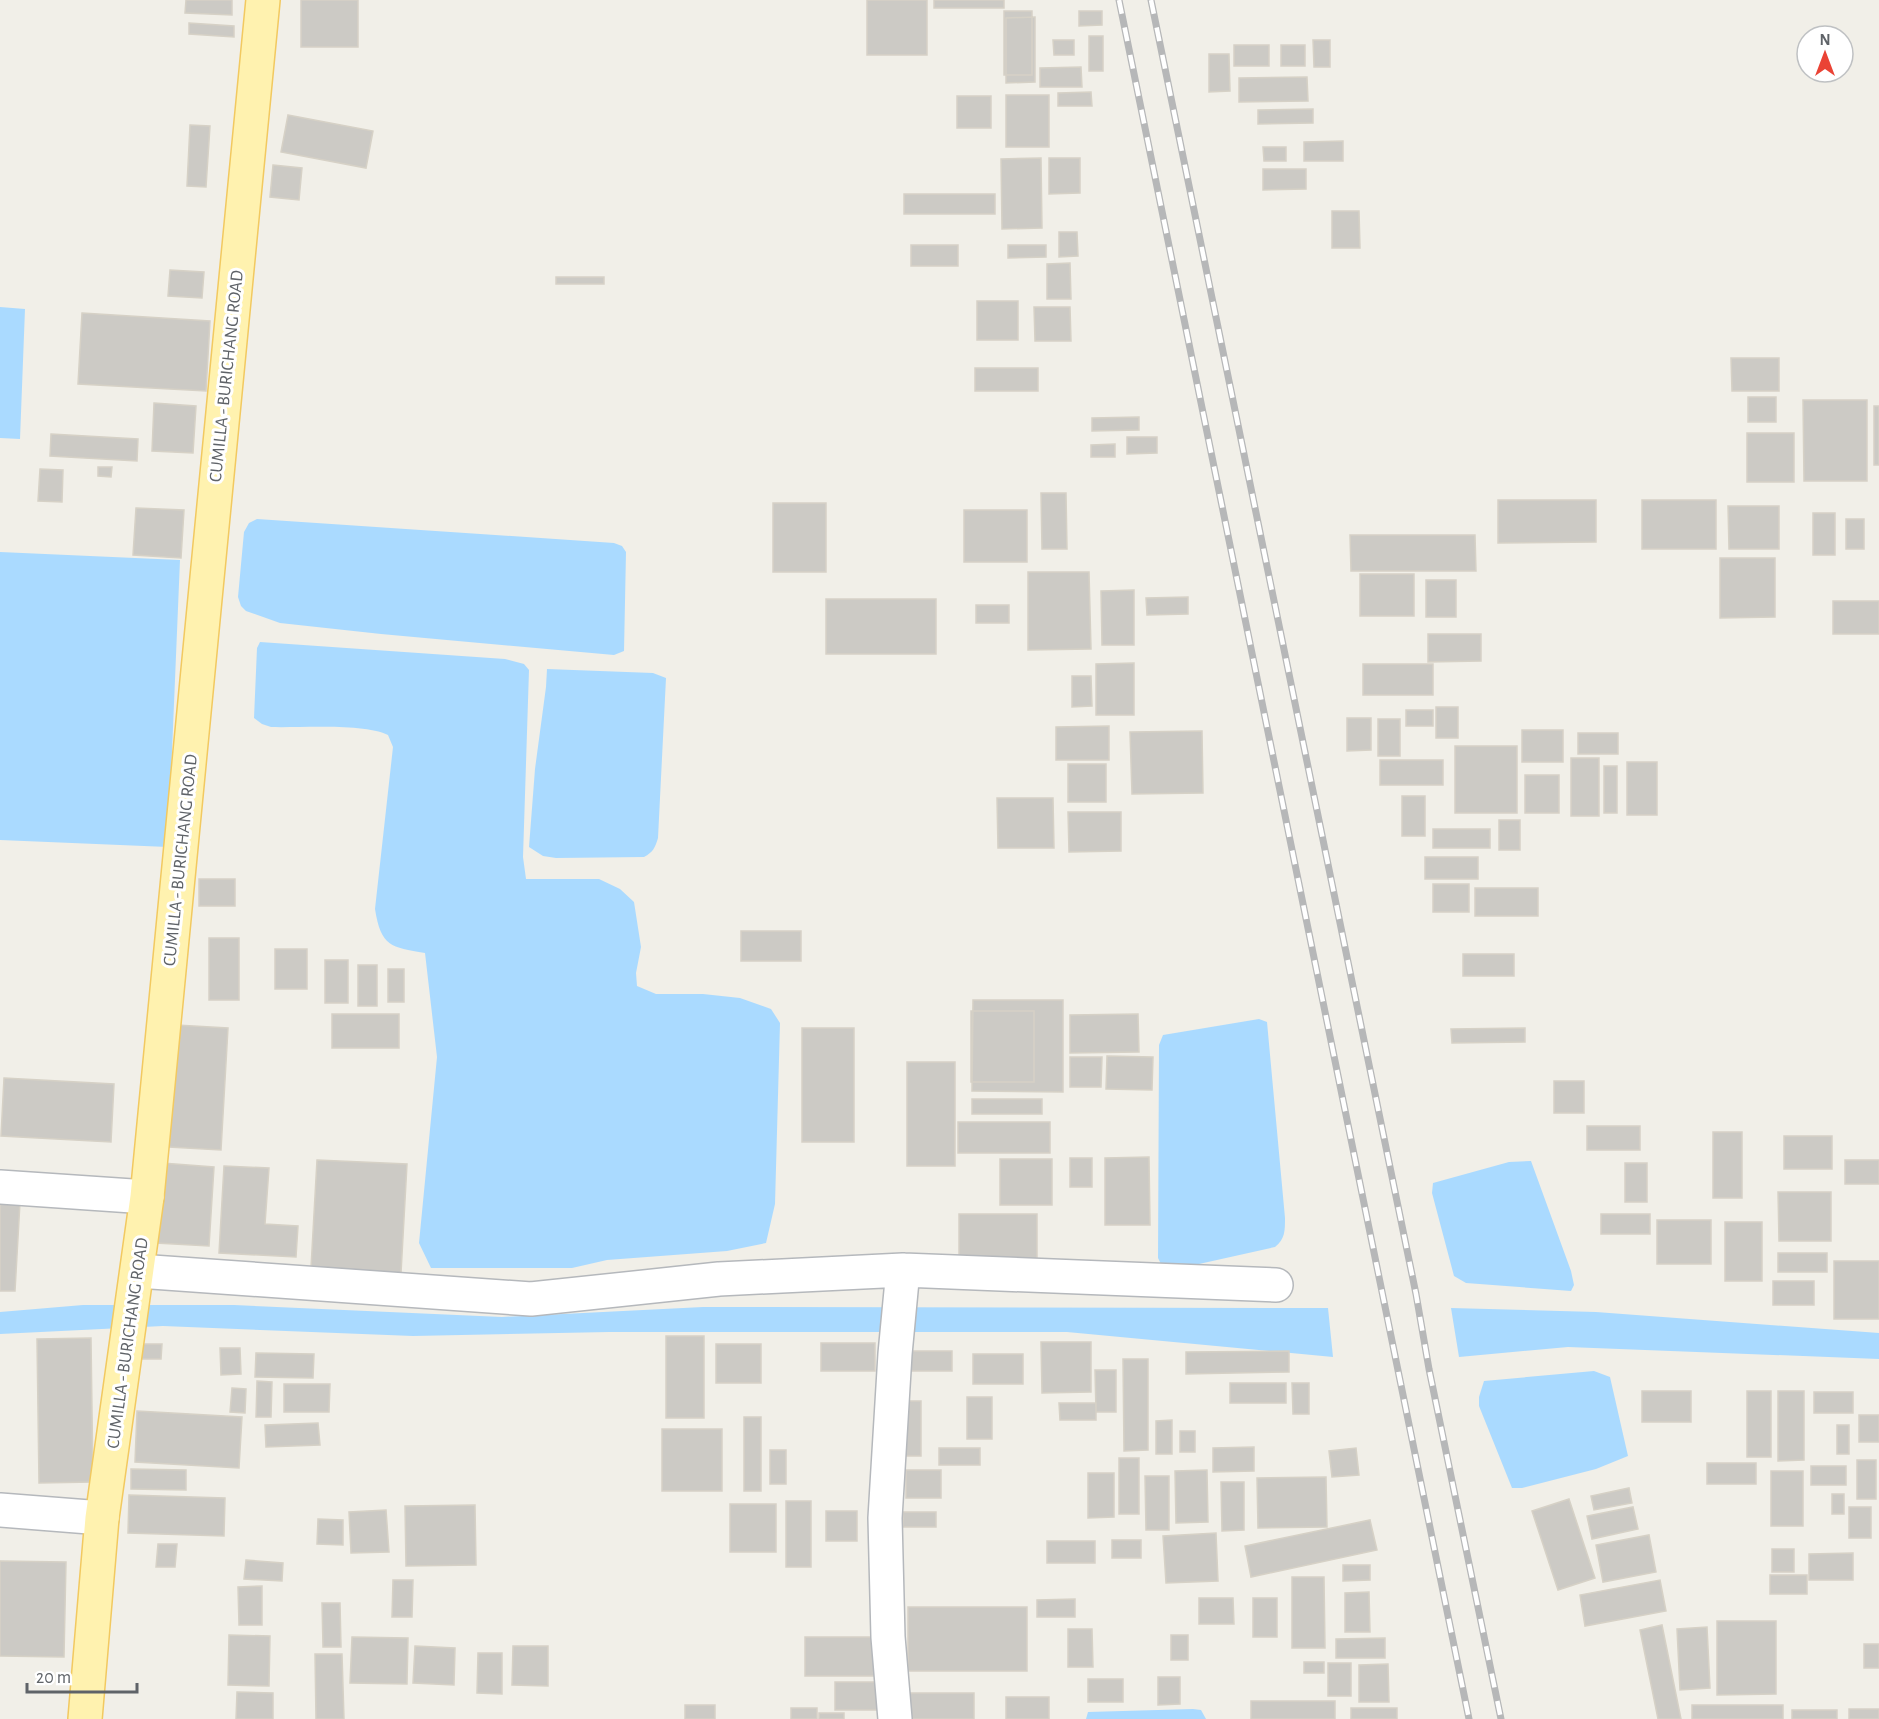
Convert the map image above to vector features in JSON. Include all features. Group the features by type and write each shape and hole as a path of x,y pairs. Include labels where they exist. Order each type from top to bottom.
{"main road":[{"name":"CUMILLA - BURICHANG ROAD","path":"85,1719 102,1518 147,1197 263,0"}],"street":[{"path":"0,1187 147,1197"},
{"path":"138,1271 531,1299 719,1279 901,1285 1276,1285"},
{"path":"895,1719 888,1637 885,1518 901,1285"},
{"path":"0,1510 102,1518"}],"water":[{"path":"0,307 25,309 20,439 0,438"},
{"path":"257,519 614,543 622,546 626,552 624,651 614,655 381,634 280,623 246,611 241,606 238,597 244,532 249,523"},
{"path":"0,552 180,560 168,847 0,840"},
{"path":"260,642 505,659 524,664 529,670 523,857 526,879 599,879 620,889 634,902 641,947 636,973 637,986 656,994 703,994 740,998 771,1009 780,1023 775,1204 766,1243 727,1251 607,1260 572,1268 431,1268 419,1243 437,1057 425,953 389,943 384,938 377,922 375,909 393,747 388,735 377,731 348,727 271,727 254,718 257,648"},
{"path":"547,669 653,673 666,678 658,838 653,849 644,857 556,858 543,856 529,847 535,769"},
{"path":"1259,1019 1267,1022 1285,1218 1283,1238 1275,1247 1190,1266 1161,1264 1158,1258 1159,1045 1163,1035"},
{"path":"1531,1161 1571,1271 1574,1285 1571,1291 1466,1283 1454,1276 1432,1193 1433,1183 1509,1162"},
{"path":"83,1305 234,1305 502,1317 703,1307 1328,1308 1333,1357 1067,1332 609,1332 413,1336 163,1326 0,1334 0,1312"},
{"path":"1451,1308 1596,1312 1879,1333 1879,1359 1568,1347 1459,1357"},
{"path":"1594,1371 1610,1377 1628,1456 1596,1469 1522,1488 1512,1488 1479,1406 1484,1381"},
{"path":"1201,1710 1206,1719 1086,1719 1088,1712"}],"building":[{"path":"186,0 232,0 232,15 185,13"},
{"path":"301,0 358,0 358,47 301,47"},
{"path":"867,0 927,0 927,55 867,55"},
{"path":"934,0 1004,0 1004,8 934,8"},
{"path":"1004,11 1032,11 1032,75 1004,75"},
{"path":"1079,11 1102,11 1102,25 1079,26"},
{"path":"1035,17 1035,82 1006,83 1006,18"},
{"path":"189,23 234,26 234,37 189,34"},
{"path":"1089,36 1103,36 1103,71 1089,71"},
{"path":"1053,40 1074,40 1074,55 1054,55"},
{"path":"1313,40 1330,40 1330,67 1314,67"},
{"path":"1234,45 1269,45 1269,66 1234,66"},
{"path":"1281,45 1305,45 1305,66 1281,66"},
{"path":"1209,54 1229,54 1230,91 1209,92"},
{"path":"1081,67 1082,87 1040,87 1040,68"},
{"path":"1307,77 1308,101 1239,102 1239,78"},
{"path":"1091,92 1092,106 1058,106 1058,93"},
{"path":"1006,95 1049,95 1049,147 1006,147"},
{"path":"957,96 991,96 991,128 957,128"},
{"path":"1313,109 1313,123 1258,124 1258,110"},
{"path":"288,115 373,131 366,168 281,152"},
{"path":"190,125 210,126 206,187 187,186"},
{"path":"1343,141 1343,161 1304,161 1304,142"},
{"path":"1263,147 1286,147 1286,161 1264,161"},
{"path":"1041,158 1042,228 1002,229 1001,159"},
{"path":"1049,158 1080,158 1080,193 1049,194"},
{"path":"273,165 302,168 299,200 270,197"},
{"path":"1263,169 1306,169 1306,189 1263,190"},
{"path":"904,194 995,194 995,214 904,214"},
{"path":"1332,211 1359,211 1360,248 1332,248"},
{"path":"1059,232 1077,232 1078,256 1059,257"},
{"path":"911,245 958,245 958,266 911,266"},
{"path":"1008,245 1046,245 1046,257 1008,258"},
{"path":"1070,263 1071,299 1047,299 1047,264"},
{"path":"170,270 204,272 202,298 168,296"},
{"path":"556,277 604,277 604,284 556,284"},
{"path":"977,301 1018,301 1018,340 977,340"},
{"path":"1034,307 1070,307 1071,341 1035,341"},
{"path":"82,313 210,321 206,391 78,384"},
{"path":"1731,358 1779,358 1779,391 1732,391"},
{"path":"975,368 1038,368 1038,391 975,391"},
{"path":"1748,397 1776,397 1776,422 1748,422"},
{"path":"1803,400 1867,400 1867,481 1804,481"},
{"path":"154,403 196,406 193,453 152,451"},
{"path":"1874,406 1879,406 1879,465 1874,465"},
{"path":"1139,417 1139,430 1092,431 1092,418"},
{"path":"1747,433 1794,433 1794,482 1747,482"},
{"path":"51,434 138,439 137,461 50,456"},
{"path":"1127,437 1157,437 1157,453 1127,454"},
{"path":"1115,444 1115,457 1091,457 1091,445"},
{"path":"98,467 112,467 111,477 98,476"},
{"path":"40,469 63,470 62,502 38,501"},
{"path":"1041,493 1066,493 1067,549 1042,549"},
{"path":"1498,500 1596,500 1596,542 1498,543"},
{"path":"1642,500 1716,500 1716,549 1642,549"},
{"path":"773,503 826,503 826,572 773,572"},
{"path":"1728,506 1779,506 1779,549 1729,549"},
{"path":"136,508 184,510 181,558 133,555"},
{"path":"964,510 1027,510 1027,562 964,562"},
{"path":"1813,513 1835,513 1835,555 1813,555"},
{"path":"1846,519 1864,519 1864,549 1846,549"},
{"path":"1350,535 1475,535 1476,571 1351,571"},
{"path":"1720,558 1775,558 1775,617 1720,618"},
{"path":"1028,572 1089,572 1091,649 1028,650"},
{"path":"1360,574 1414,574 1414,616 1360,616"},
{"path":"1426,580 1456,580 1456,617 1426,617"},
{"path":"1134,590 1134,645 1102,645 1101,591"},
{"path":"1188,597 1188,614 1147,615 1146,598"},
{"path":"826,599 936,599 936,654 826,654"},
{"path":"1833,601 1879,601 1879,634 1833,634"},
{"path":"976,605 1009,605 1009,623 976,623"},
{"path":"1428,634 1481,634 1481,661 1428,662"},
{"path":"1134,663 1134,715 1096,715 1096,664"},
{"path":"1363,664 1433,664 1433,695 1363,695"},
{"path":"1072,676 1091,676 1092,706 1072,707"},
{"path":"1436,707 1458,707 1458,738 1436,738"},
{"path":"1406,710 1433,710 1433,726 1406,726"},
{"path":"1347,718 1371,718 1371,750 1347,751"},
{"path":"1378,719 1400,719 1400,756 1378,756"},
{"path":"1109,726 1109,760 1056,760 1056,727"},
{"path":"1522,730 1563,730 1563,762 1522,762"},
{"path":"1202,731 1203,793 1132,794 1130,732"},
{"path":"1578,733 1618,733 1618,754 1578,754"},
{"path":"1455,746 1517,746 1517,813 1455,813"},
{"path":"1571,758 1599,758 1599,816 1571,816"},
{"path":"1380,760 1443,760 1443,785 1380,785"},
{"path":"1627,762 1657,762 1657,815 1627,815"},
{"path":"1068,764 1106,764 1106,802 1068,802"},
{"path":"1604,766 1617,766 1617,813 1604,813"},
{"path":"1525,775 1559,775 1559,813 1525,813"},
{"path":"1402,796 1425,796 1425,836 1402,836"},
{"path":"997,798 1053,798 1054,848 998,848"},
{"path":"1068,812 1121,812 1121,851 1069,852"},
{"path":"1499,820 1520,820 1520,850 1499,850"},
{"path":"1433,829 1490,829 1490,848 1433,848"},
{"path":"1425,857 1478,857 1478,879 1425,879"},
{"path":"199,879 235,879 235,906 199,906"},
{"path":"1433,884 1469,884 1469,912 1433,912"},
{"path":"1475,888 1538,888 1538,916 1475,916"},
{"path":"741,931 801,931 801,961 741,961"},
{"path":"209,938 239,938 239,1000 209,1000"},
{"path":"275,949 307,949 307,989 275,989"},
{"path":"1463,954 1514,954 1514,976 1463,976"},
{"path":"325,960 348,960 348,1003 325,1003"},
{"path":"358,965 377,965 377,1006 358,1006"},
{"path":"388,969 404,969 404,1002 388,1002"},
{"path":"973,1000 1063,1000 1063,1092 972,1091"},
{"path":"971,1011 1034,1011 1034,1082 971,1082"},
{"path":"332,1014 399,1014 399,1048 332,1048"},
{"path":"1138,1014 1139,1052 1070,1053 1070,1015"},
{"path":"176,1025 228,1028 221,1150 169,1147"},
{"path":"802,1028 854,1028 854,1142 802,1142"},
{"path":"1525,1028 1525,1042 1452,1043 1451,1029"},
{"path":"1107,1056 1153,1057 1152,1090 1106,1089"},
{"path":"1070,1057 1102,1057 1101,1087 1070,1087"},
{"path":"907,1062 955,1062 955,1166 907,1166"},
{"path":"4,1078 114,1084 111,1142 1,1136"},
{"path":"1554,1081 1584,1081 1584,1113 1554,1113"},
{"path":"972,1099 1042,1099 1042,1114 972,1114"},
{"path":"958,1122 1050,1122 1050,1153 958,1153"},
{"path":"1587,1126 1640,1126 1640,1150 1587,1150"},
{"path":"1713,1132 1742,1132 1742,1198 1713,1198"},
{"path":"1784,1136 1832,1136 1832,1169 1784,1169"},
{"path":"1149,1157 1150,1225 1105,1225 1105,1158"},
{"path":"1070,1158 1092,1158 1092,1187 1070,1187"},
{"path":"1000,1159 1052,1159 1052,1205 1000,1205"},
{"path":"317,1160 407,1164 401,1273 311,1268"},
{"path":"1845,1160 1879,1160 1879,1184 1845,1184"},
{"path":"162,1163 214,1167 209,1246 156,1243"},
{"path":"1625,1163 1647,1163 1647,1202 1625,1202"},
{"path":"224,1166 269,1168 265,1224 298,1226 296,1257 219,1253"},
{"path":"1778,1192 1831,1192 1831,1241 1779,1241"},
{"path":"0,1201 20,1202 15,1291 0,1291"},
{"path":"959,1214 1037,1214 1037,1269 959,1269"},
{"path":"1601,1214 1650,1214 1650,1234 1601,1234"},
{"path":"1657,1220 1711,1220 1711,1264 1657,1264"},
{"path":"1725,1222 1762,1222 1762,1281 1725,1281"},
{"path":"1778,1253 1827,1253 1827,1272 1778,1272"},
{"path":"1834,1261 1879,1261 1879,1319 1834,1319"},
{"path":"1773,1281 1814,1281 1814,1305 1773,1305"},
{"path":"666,1336 704,1336 704,1418 666,1418"},
{"path":"91,1338 93,1482 39,1483 37,1339"},
{"path":"1041,1342 1091,1342 1091,1392 1042,1393"},
{"path":"821,1343 875,1343 875,1371 821,1371"},
{"path":"141,1344 162,1344 161,1359 140,1359"},
{"path":"716,1344 761,1344 761,1383 716,1383"},
{"path":"220,1348 240,1348 241,1374 221,1375"},
{"path":"909,1351 952,1351 952,1371 909,1371"},
{"path":"1289,1351 1289,1372 1186,1374 1186,1352"},
{"path":"256,1353 314,1354 313,1378 255,1377"},
{"path":"973,1354 1023,1354 1023,1384 973,1384"},
{"path":"1123,1359 1148,1359 1148,1450 1124,1451"},
{"path":"1095,1370 1116,1370 1116,1412 1096,1412"},
{"path":"257,1381 272,1382 271,1417 256,1417"},
{"path":"1230,1383 1286,1383 1286,1403 1230,1403"},
{"path":"1292,1383 1309,1383 1309,1414 1293,1414"},
{"path":"284,1384 330,1384 329,1412 284,1412"},
{"path":"232,1388 246,1389 245,1413 230,1412"},
{"path":"1642,1391 1691,1391 1691,1422 1642,1422"},
{"path":"1747,1391 1771,1391 1771,1457 1747,1457"},
{"path":"1778,1391 1804,1391 1804,1460 1778,1461"},
{"path":"1814,1392 1853,1392 1853,1413 1814,1413"},
{"path":"967,1397 992,1397 992,1439 967,1439"},
{"path":"904,1401 921,1401 921,1456 904,1456"},
{"path":"1059,1403 1096,1403 1096,1420 1060,1420"},
{"path":"137,1411 242,1417 239,1468 135,1462"},
{"path":"1859,1415 1879,1415 1879,1442 1859,1442"},
{"path":"744,1417 761,1417 761,1491 744,1491"},
{"path":"1172,1420 1172,1454 1156,1454 1156,1421"},
{"path":"318,1423 320,1445 266,1447 265,1425"},
{"path":"1837,1425 1849,1425 1849,1454 1837,1454"},
{"path":"662,1429 722,1429 722,1491 662,1491"},
{"path":"1180,1431 1195,1431 1195,1452 1180,1452"},
{"path":"1254,1447 1254,1471 1213,1472 1213,1448"},
{"path":"939,1448 980,1448 980,1465 939,1465"},
{"path":"1356,1448 1359,1475 1332,1477 1329,1451"},
{"path":"770,1450 786,1450 786,1484 770,1484"},
{"path":"1119,1458 1139,1458 1139,1514 1119,1514"},
{"path":"1857,1460 1876,1460 1876,1499 1857,1499"},
{"path":"1707,1463 1756,1463 1756,1484 1707,1484"},
{"path":"1811,1466 1846,1466 1846,1485 1811,1485"},
{"path":"131,1469 186,1470 186,1490 131,1489"},
{"path":"906,1470 941,1470 941,1498 906,1498"},
{"path":"1207,1470 1208,1522 1176,1523 1175,1471"},
{"path":"1771,1471 1803,1471 1803,1526 1771,1526"},
{"path":"1088,1473 1114,1473 1114,1517 1088,1518"},
{"path":"1145,1476 1169,1476 1169,1530 1146,1530"},
{"path":"1326,1477 1327,1527 1258,1528 1257,1478"},
{"path":"1221,1482 1244,1482 1244,1530 1222,1531"},
{"path":"1629,1488 1632,1503 1594,1510 1591,1496"},
{"path":"1832,1494 1844,1494 1844,1514 1832,1514"},
{"path":"129,1495 225,1498 224,1536 128,1533"},
{"path":"1569,1499 1595,1578 1558,1590 1532,1511"},
{"path":"786,1501 811,1501 811,1567 786,1567"},
{"path":"730,1504 776,1504 776,1552 730,1552"},
{"path":"475,1505 476,1565 406,1566 405,1506"},
{"path":"1633,1507 1638,1529 1592,1539 1587,1516"},
{"path":"1849,1507 1871,1507 1871,1538 1849,1538"},
{"path":"386,1510 389,1552 351,1553 349,1512"},
{"path":"826,1511 857,1511 857,1541 826,1541"},
{"path":"903,1512 936,1512 936,1527 903,1527"},
{"path":"318,1519 343,1520 343,1545 317,1544"},
{"path":"1370,1520 1377,1550 1251,1577 1245,1546"},
{"path":"1216,1533 1218,1581 1166,1583 1163,1536"},
{"path":"1649,1535 1656,1572 1603,1582 1596,1545"},
{"path":"1112,1540 1141,1540 1141,1558 1112,1558"},
{"path":"1047,1541 1095,1541 1095,1563 1047,1563"},
{"path":"158,1544 177,1544 175,1567 156,1567"},
{"path":"1772,1549 1794,1549 1794,1572 1772,1572"},
{"path":"1853,1553 1853,1580 1809,1580 1809,1554"},
{"path":"246,1560 283,1563 282,1581 244,1579"},
{"path":"0,1561 66,1562 64,1657 0,1656"},
{"path":"1343,1565 1370,1565 1370,1580 1343,1581"},
{"path":"1770,1575 1807,1575 1807,1594 1770,1594"},
{"path":"1292,1577 1324,1577 1325,1648 1292,1648"},
{"path":"393,1580 413,1580 412,1617 392,1617"},
{"path":"1660,1580 1666,1611 1585,1626 1580,1595"},
{"path":"262,1586 262,1625 239,1625 238,1587"},
{"path":"1369,1592 1370,1632 1345,1632 1345,1593"},
{"path":"1199,1598 1233,1598 1234,1624 1199,1624"},
{"path":"1253,1598 1277,1598 1277,1637 1253,1637"},
{"path":"1075,1599 1075,1617 1037,1617 1037,1600"},
{"path":"322,1603 340,1603 341,1647 323,1647"},
{"path":"908,1607 1027,1607 1027,1671 908,1671"},
{"path":"1717,1621 1776,1621 1776,1694 1717,1695"},
{"path":"1662,1625 1681,1719 1658,1719 1640,1630"},
{"path":"1707,1627 1710,1688 1680,1690 1677,1629"},
{"path":"1068,1629 1092,1629 1093,1667 1068,1667"},
{"path":"229,1635 270,1636 269,1686 228,1685"},
{"path":"1171,1635 1188,1635 1188,1660 1171,1660"},
{"path":"352,1637 408,1638 407,1684 350,1683"},
{"path":"805,1637 875,1637 875,1676 805,1676"},
{"path":"1385,1638 1385,1658 1336,1658 1336,1639"},
{"path":"1864,1644 1879,1644 1879,1668 1864,1668"},
{"path":"415,1646 455,1648 454,1685 413,1683"},
{"path":"513,1646 548,1646 548,1686 512,1685"},
{"path":"478,1653 502,1653 502,1694 477,1693"},
{"path":"315,1654 342,1654 344,1719 316,1719"},
{"path":"1304,1662 1324,1662 1324,1673 1304,1673"},
{"path":"1328,1663 1351,1663 1351,1696 1328,1696"},
{"path":"1388,1664 1389,1702 1359,1702 1359,1665"},
{"path":"1158,1677 1180,1677 1180,1704 1158,1705"},
{"path":"1088,1679 1123,1679 1123,1702 1088,1702"},
{"path":"835,1682 877,1682 877,1710 835,1710"},
{"path":"237,1692 273,1693 273,1719 236,1719"},
{"path":"907,1693 974,1693 974,1719 907,1719"},
{"path":"1006,1697 1049,1697 1049,1719 1006,1719"},
{"path":"1251,1701 1335,1701 1335,1719 1251,1719"},
{"path":"685,1705 715,1705 715,1719 685,1719"},
{"path":"1692,1705 1783,1705 1783,1719 1692,1719"},
{"path":"791,1708 817,1708 817,1719 791,1719"},
{"path":"1351,1708 1397,1708 1397,1719 1351,1719"},
{"path":"1849,1709 1879,1709 1879,1719 1849,1719"},
{"path":"1792,1710 1837,1710 1837,1719 1792,1719"},
{"path":"819,1713 844,1713 844,1719 819,1719"}],"railway":[{"path":"1119,0 1469,1719"},
{"path":"1151,0 1501,1719"}]}
